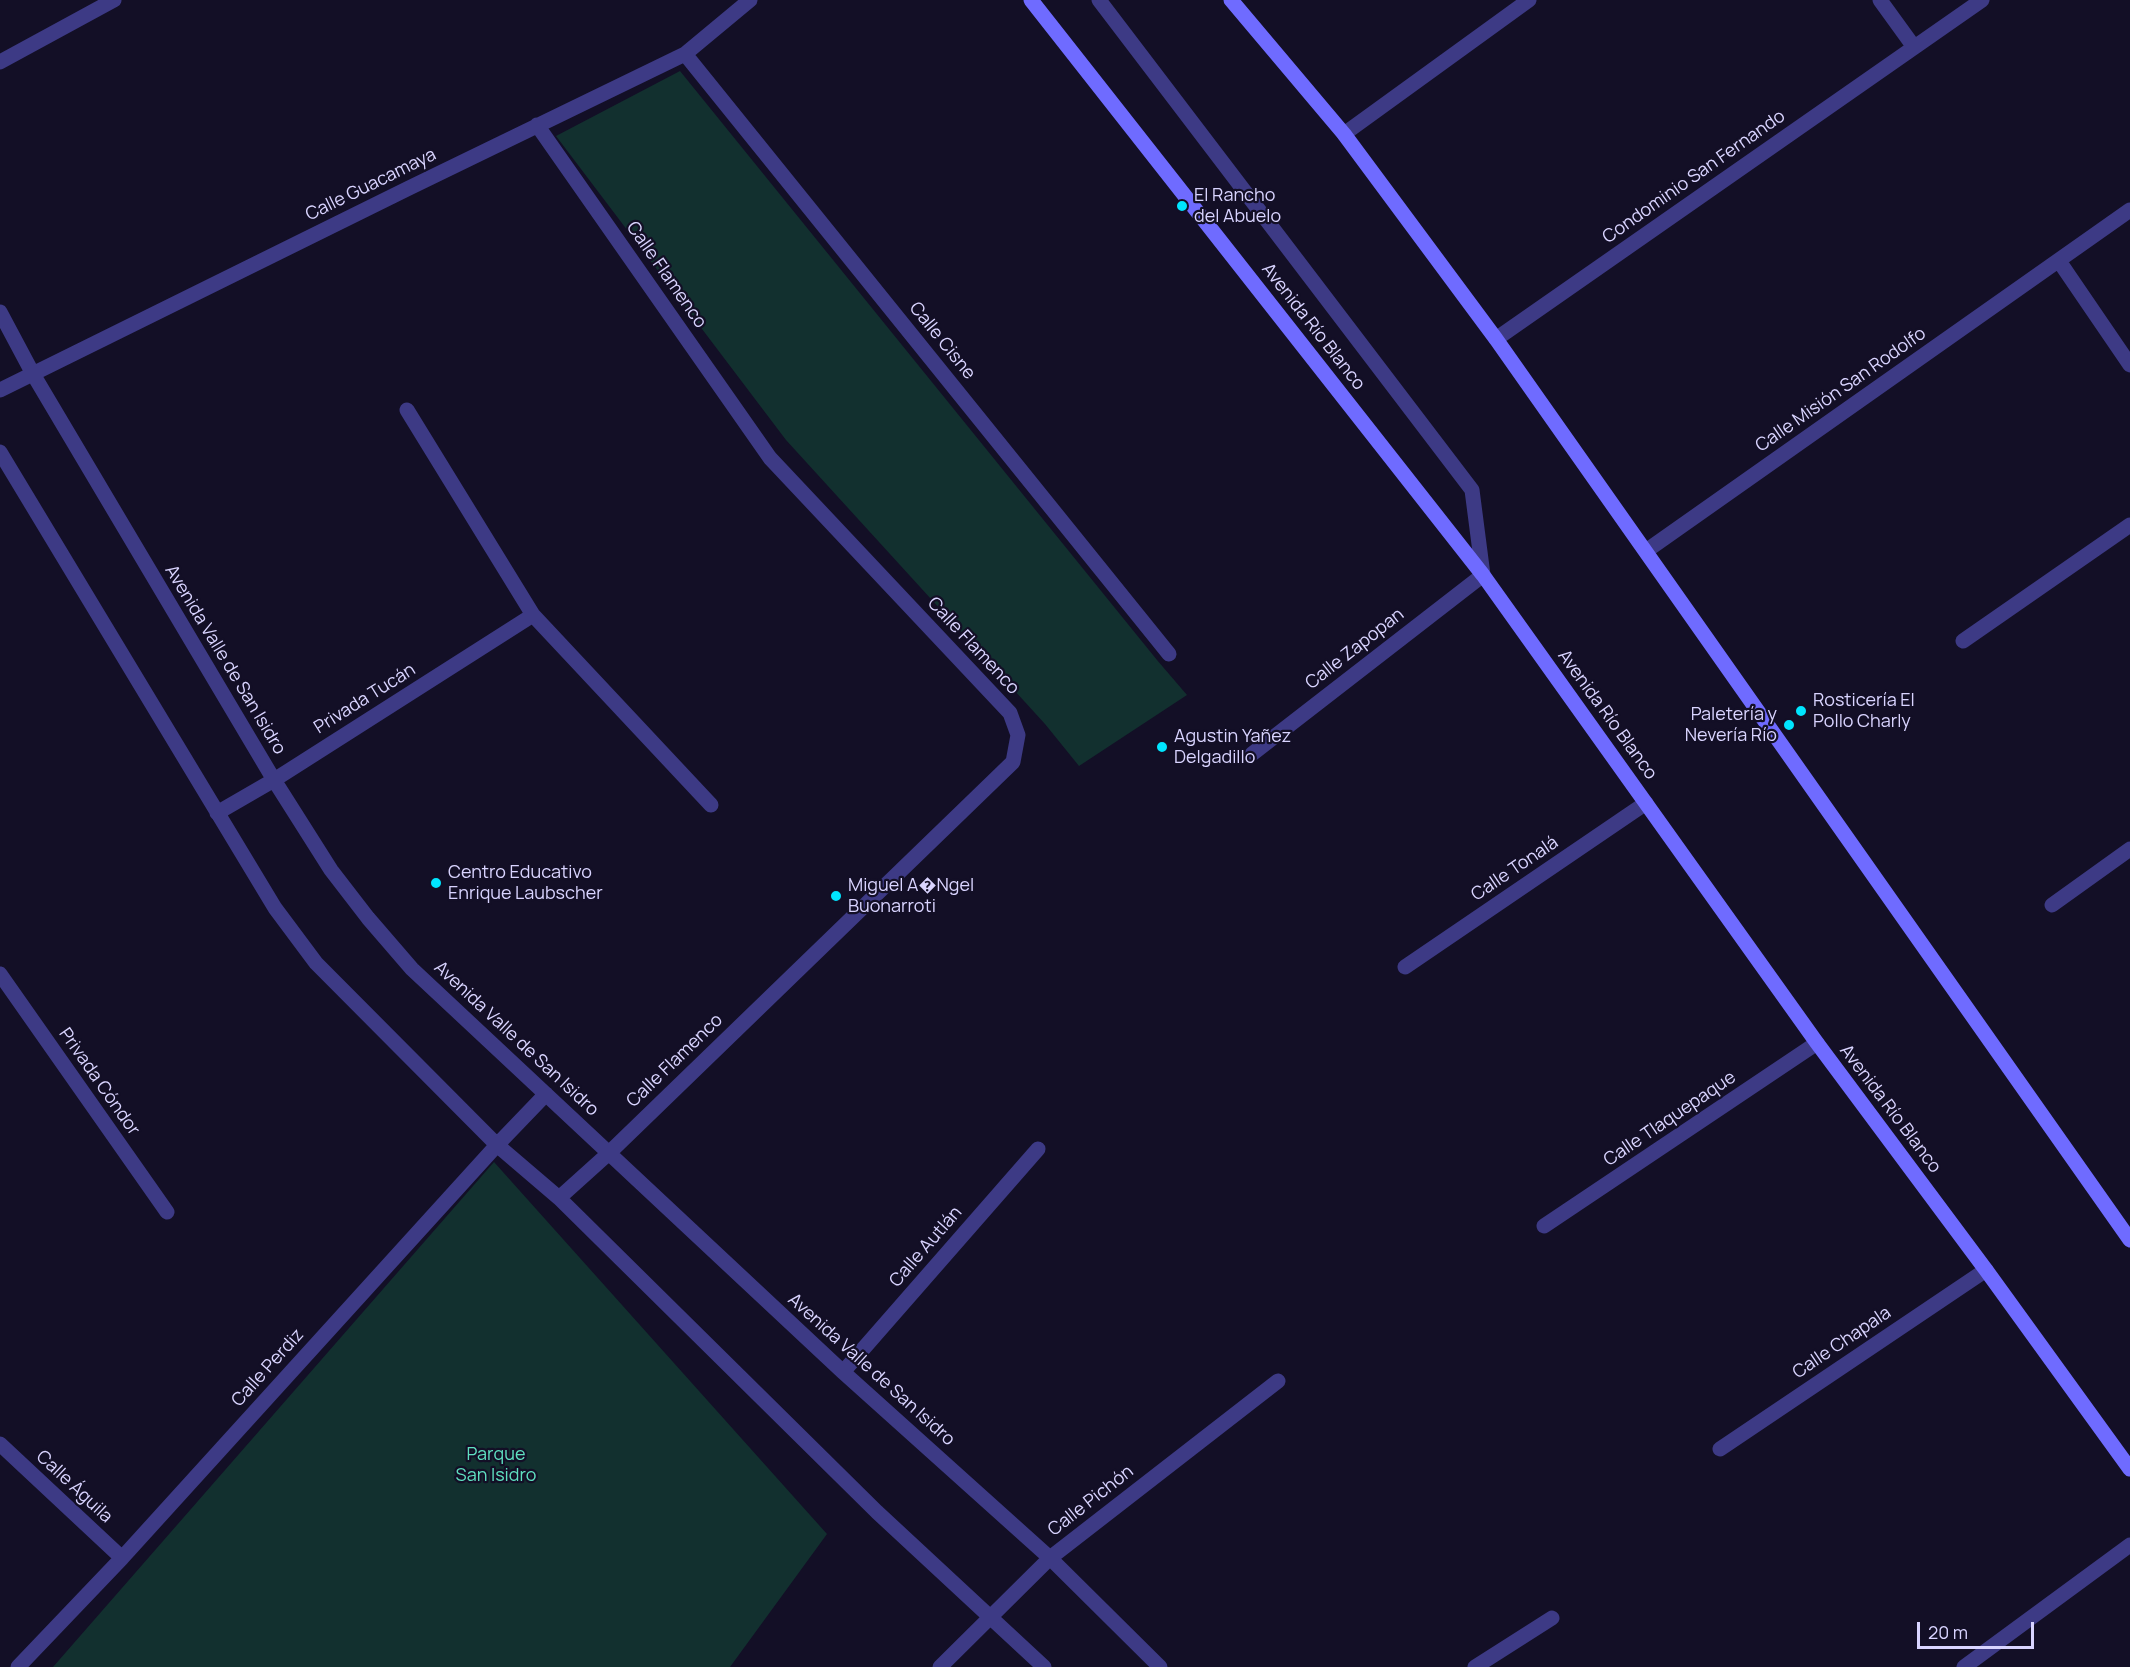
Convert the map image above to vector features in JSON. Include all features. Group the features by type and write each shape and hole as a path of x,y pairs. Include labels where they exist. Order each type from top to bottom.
{"street":[{"path":"0,62 114,0"},
{"name":"Calle Guacamaya","path":"0,390 685,54 750,0"},
{"name":"Avenida Río Blanco","path":"1031,0 1483,575 1817,1044 2130,1468"},
{"path":"1099,0 1472,490 1483,575"},
{"path":"1231,0 1344,134 1496,339 2130,1240"},
{"path":"1344,134 1529,0"},
{"path":"1880,0 1914,47"},
{"name":"Condominio San Fernando","path":"1496,339 1982,0"},
{"name":"Calle Cisne","path":"685,54 1169,654"},
{"name":"Calle Flamenco","path":"537,125 770,458 1010,713 1018,735 1013,762 609,1153 559,1198"},
{"name":"Calle Misión San Rodolfo","path":"1646,551 2130,210"},
{"path":"2059,261 2130,364"},
{"name":"Avenida Valle de San Isidro","path":"0,312 33,374 274,780 331,870 375,927 412,969 843,1372 1050,1558 1160,1667"},
{"path":"407,410 532,615 711,805"},
{"path":"0,452 274,908 316,963 497,1145 559,1198 877,1512 1044,1667"},
{"path":"1963,641 2130,525"},
{"name":"Calle Zapopan","path":"1252,754 1483,575"},
{"name":"Privada Tucán","path":"217,813 274,780 532,615"},
{"name":"Calle Tonalá","path":"1405,967 1646,803"},
{"path":"2052,905 2130,849"},
{"name":"Privada Cóndor","path":"0,974 166,1212"},
{"name":"Calle Tlaquepaque","path":"1544,1226 1817,1044"},
{"name":"Calle Perdiz","path":"18,1667 122,1558 546,1094"},
{"name":"Calle Autlán","path":"843,1372 1038,1149"},
{"name":"Calle Chapala","path":"1720,1449 1986,1270"},
{"name":"Calle Pichón","path":"940,1667 1050,1558 1278,1381"},
{"name":"Calle Águila","path":"0,1444 122,1558"},
{"path":"1964,1667 2130,1545"},
{"path":"1475,1667 1552,1618"}],"green space":[{"path":"680,71 1187,695 1079,766 1045,724 786,440 556,136"},
{"name":"Parque San Isidro","path":"494,1162 827,1534 730,1667 53,1667"}],"place":[{"name":"El Rancho del Abuelo","path":"1182,206"},
{"name":"Rosticería El Pollo Charly","path":"1801,711"},
{"name":"Paletería y Nevería Río","path":"1789,725"},
{"name":"Agustin Yañez Delgadillo","path":"1162,747"},
{"name":"Centro Educativo Enrique Laubscher","path":"436,883"},
{"name":"Miguel A�Ngel Buonarroti","path":"836,896"}]}
